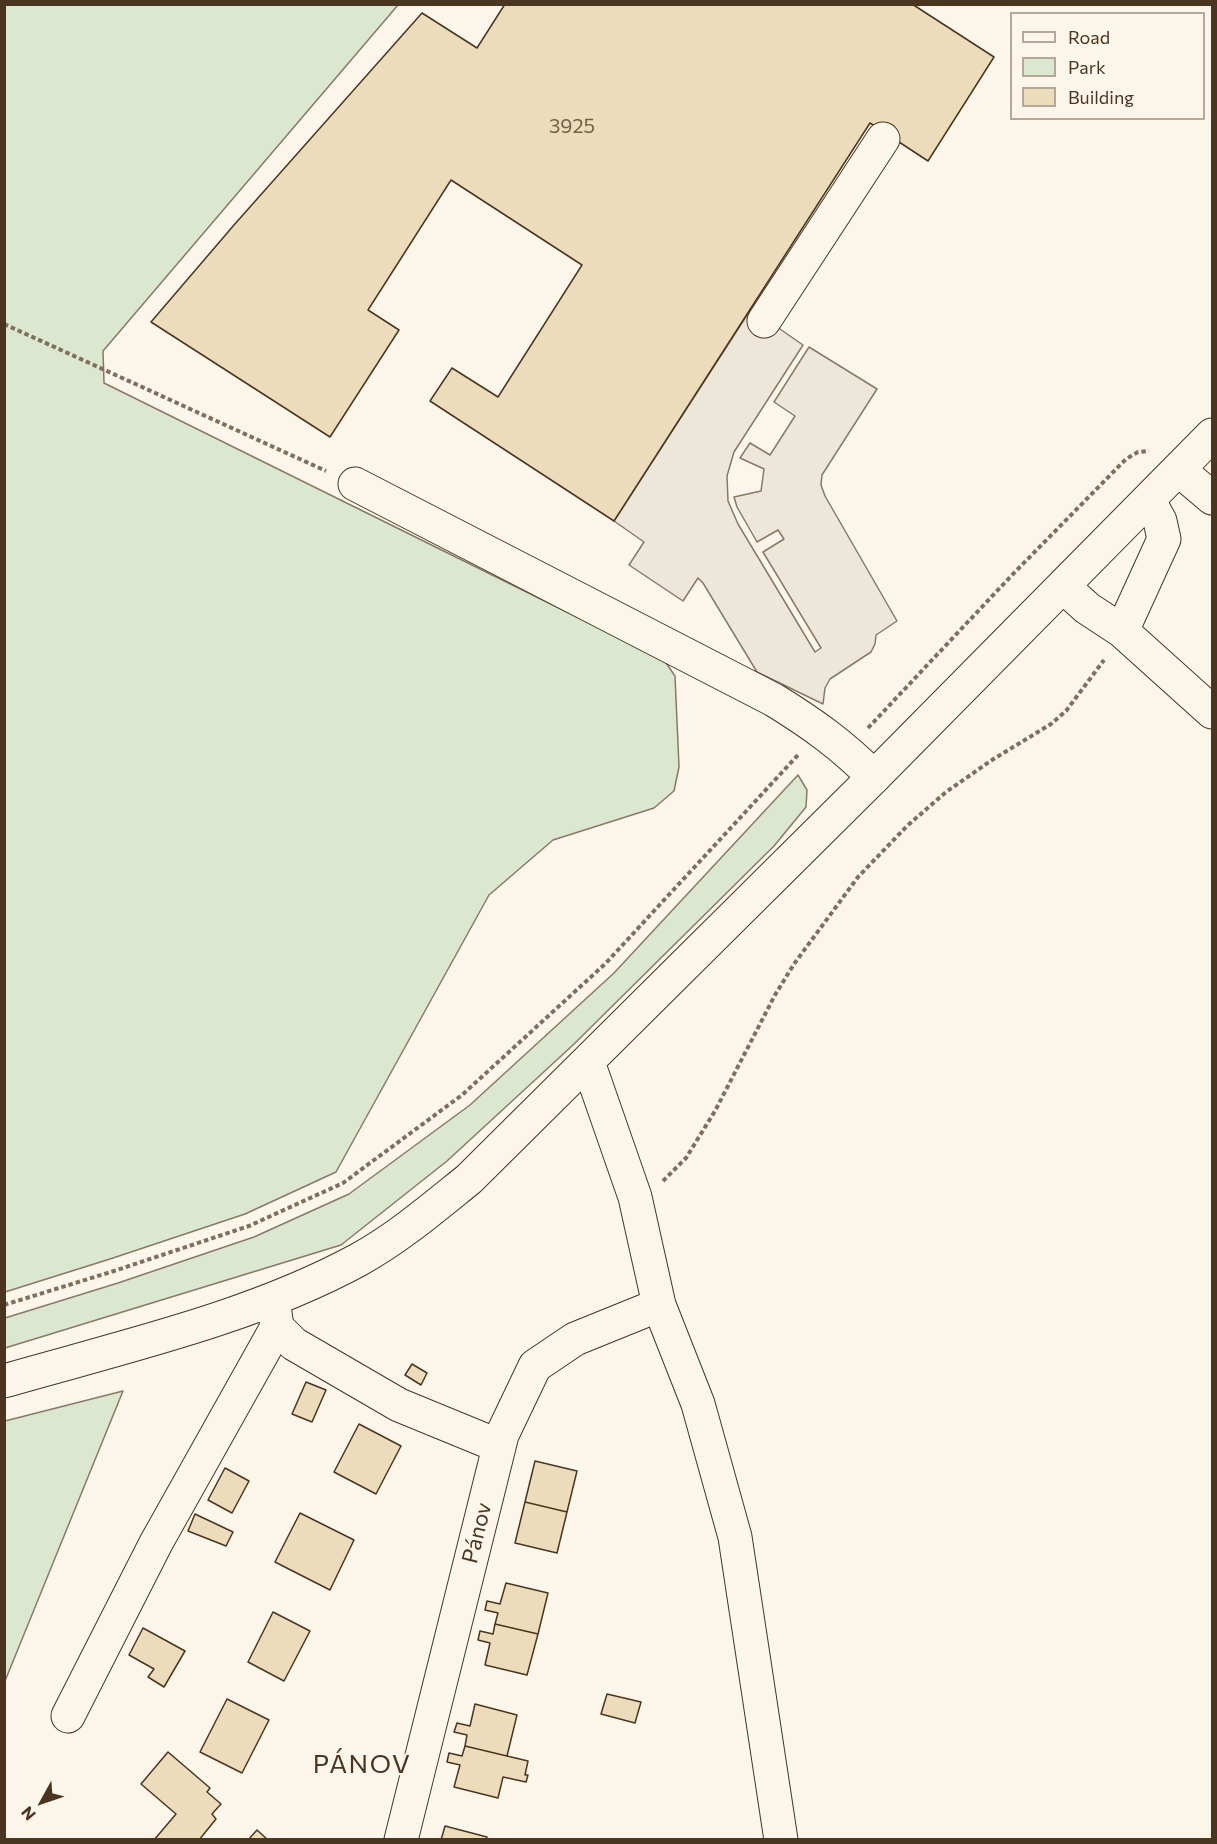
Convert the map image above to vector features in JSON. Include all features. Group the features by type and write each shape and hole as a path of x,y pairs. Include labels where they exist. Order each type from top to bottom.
{"street":[{"path":"764,321 883,139"},
{"path":"68,1716 275,1313 309,1285 359,1259 398,1235 468,1179 874,777 1212,435"},
{"path":"1179,470 1212,498"},
{"path":"355,484 774,700 821,730 847,750 874,777"},
{"path":"1122,631 1164,539 1160,521 1149,501"},
{"path":"1064,586 1087,608 1122,631 1212,712"},
{"path":"588,1062 635,1197 659,1305 698,1404 735,1537 780,1839"},
{"name":"Pánov","path":"400,1839 502,1435 535,1366 575,1339 659,1305"},
{"path":"4,1381 204,1322 275,1313"},
{"path":"275,1313 294,1344 399,1406 499,1446"}],"path":[{"path":"4,324 355,484"},
{"path":"847,750 1126,459 1138,452 1148,450 1158,453 1179,470"},
{"path":"635,1197 668,1177 686,1158 715,1111 775,995 794,964 858,877 907,826 946,792 992,760 1051,724 1066,711 1083,691 1122,631"},
{"path":"4,1305 249,1226 343,1183 462,1095 605,964 821,730"}],"green space":[{"path":"4,5 398,5 103,351 104,383 664,660 675,676 679,767 674,791 654,808 553,840 489,895 336,1172 245,1214 5,1292"},
{"path":"798,775 807,790 806,807 774,846 573,1045 447,1161 341,1245 5,1348 5,1318 254,1237 349,1194 470,1105 614,973"},
{"path":"123,1391 5,1681 5,1421"}],"shaded area":[{"path":"751,309 803,345 734,452 727,476 728,501 738,524 815,652 821,648 763,552 784,539 778,530 757,542 737,507 734,497 761,491 764,469 740,458 750,443 770,455 795,416 774,402 809,347 877,389 822,475 821,485 825,496 897,621 876,635 871,652 830,679 825,688 823,704 757,672 698,578 683,601 629,565 644,542 614,521"}],"building":[{"path":"505,4 912,4 994,57 928,161 870,123 614,521 430,401 452,368 498,397 582,265 451,180 368,310 399,330 330,437 151,322 422,13 477,48"},
{"path":"412,1364 427,1373 421,1385 405,1375"},
{"path":"306,1382 326,1390 312,1422 292,1414"},
{"path":"359,1424 401,1446 376,1494 334,1472"},
{"path":"535,1461 577,1471 567,1512 525,1502"},
{"path":"225,1468 249,1481 232,1513 208,1500"},
{"path":"525,1502 567,1512 557,1553 515,1543"},
{"path":"300,1513 354,1540 330,1590 275,1562"},
{"path":"195,1514 233,1532 226,1546 188,1531"},
{"path":"506,1583 548,1593 538,1634 495,1624 498,1613 485,1610 487,1601 500,1604"},
{"path":"273,1612 310,1631 284,1681 248,1662"},
{"path":"495,1624 538,1634 527,1675 485,1665 490,1643 478,1640 480,1631 493,1634"},
{"path":"143,1628 185,1651 164,1687 148,1677 154,1669 129,1655"},
{"path":"607,1694 641,1702 635,1723 601,1714"},
{"path":"227,1699 269,1720 242,1773 200,1752"},
{"path":"475,1704 517,1715 507,1756 465,1746 467,1735 454,1732 457,1723 470,1726"},
{"path":"465,1746 528,1761 526,1782 503,1777 498,1798 454,1787 460,1765 447,1762 449,1753 462,1756"},
{"path":"168,1752 210,1788 207,1792 221,1804 212,1814 216,1819 199,1840 154,1840 176,1814 141,1784"},
{"path":"445,1826 487,1837 486,1840 441,1840"},
{"path":"257,1830 268,1840 248,1840"}],"district":[{"name":"PÁNOV","path":"362,1764"}]}
